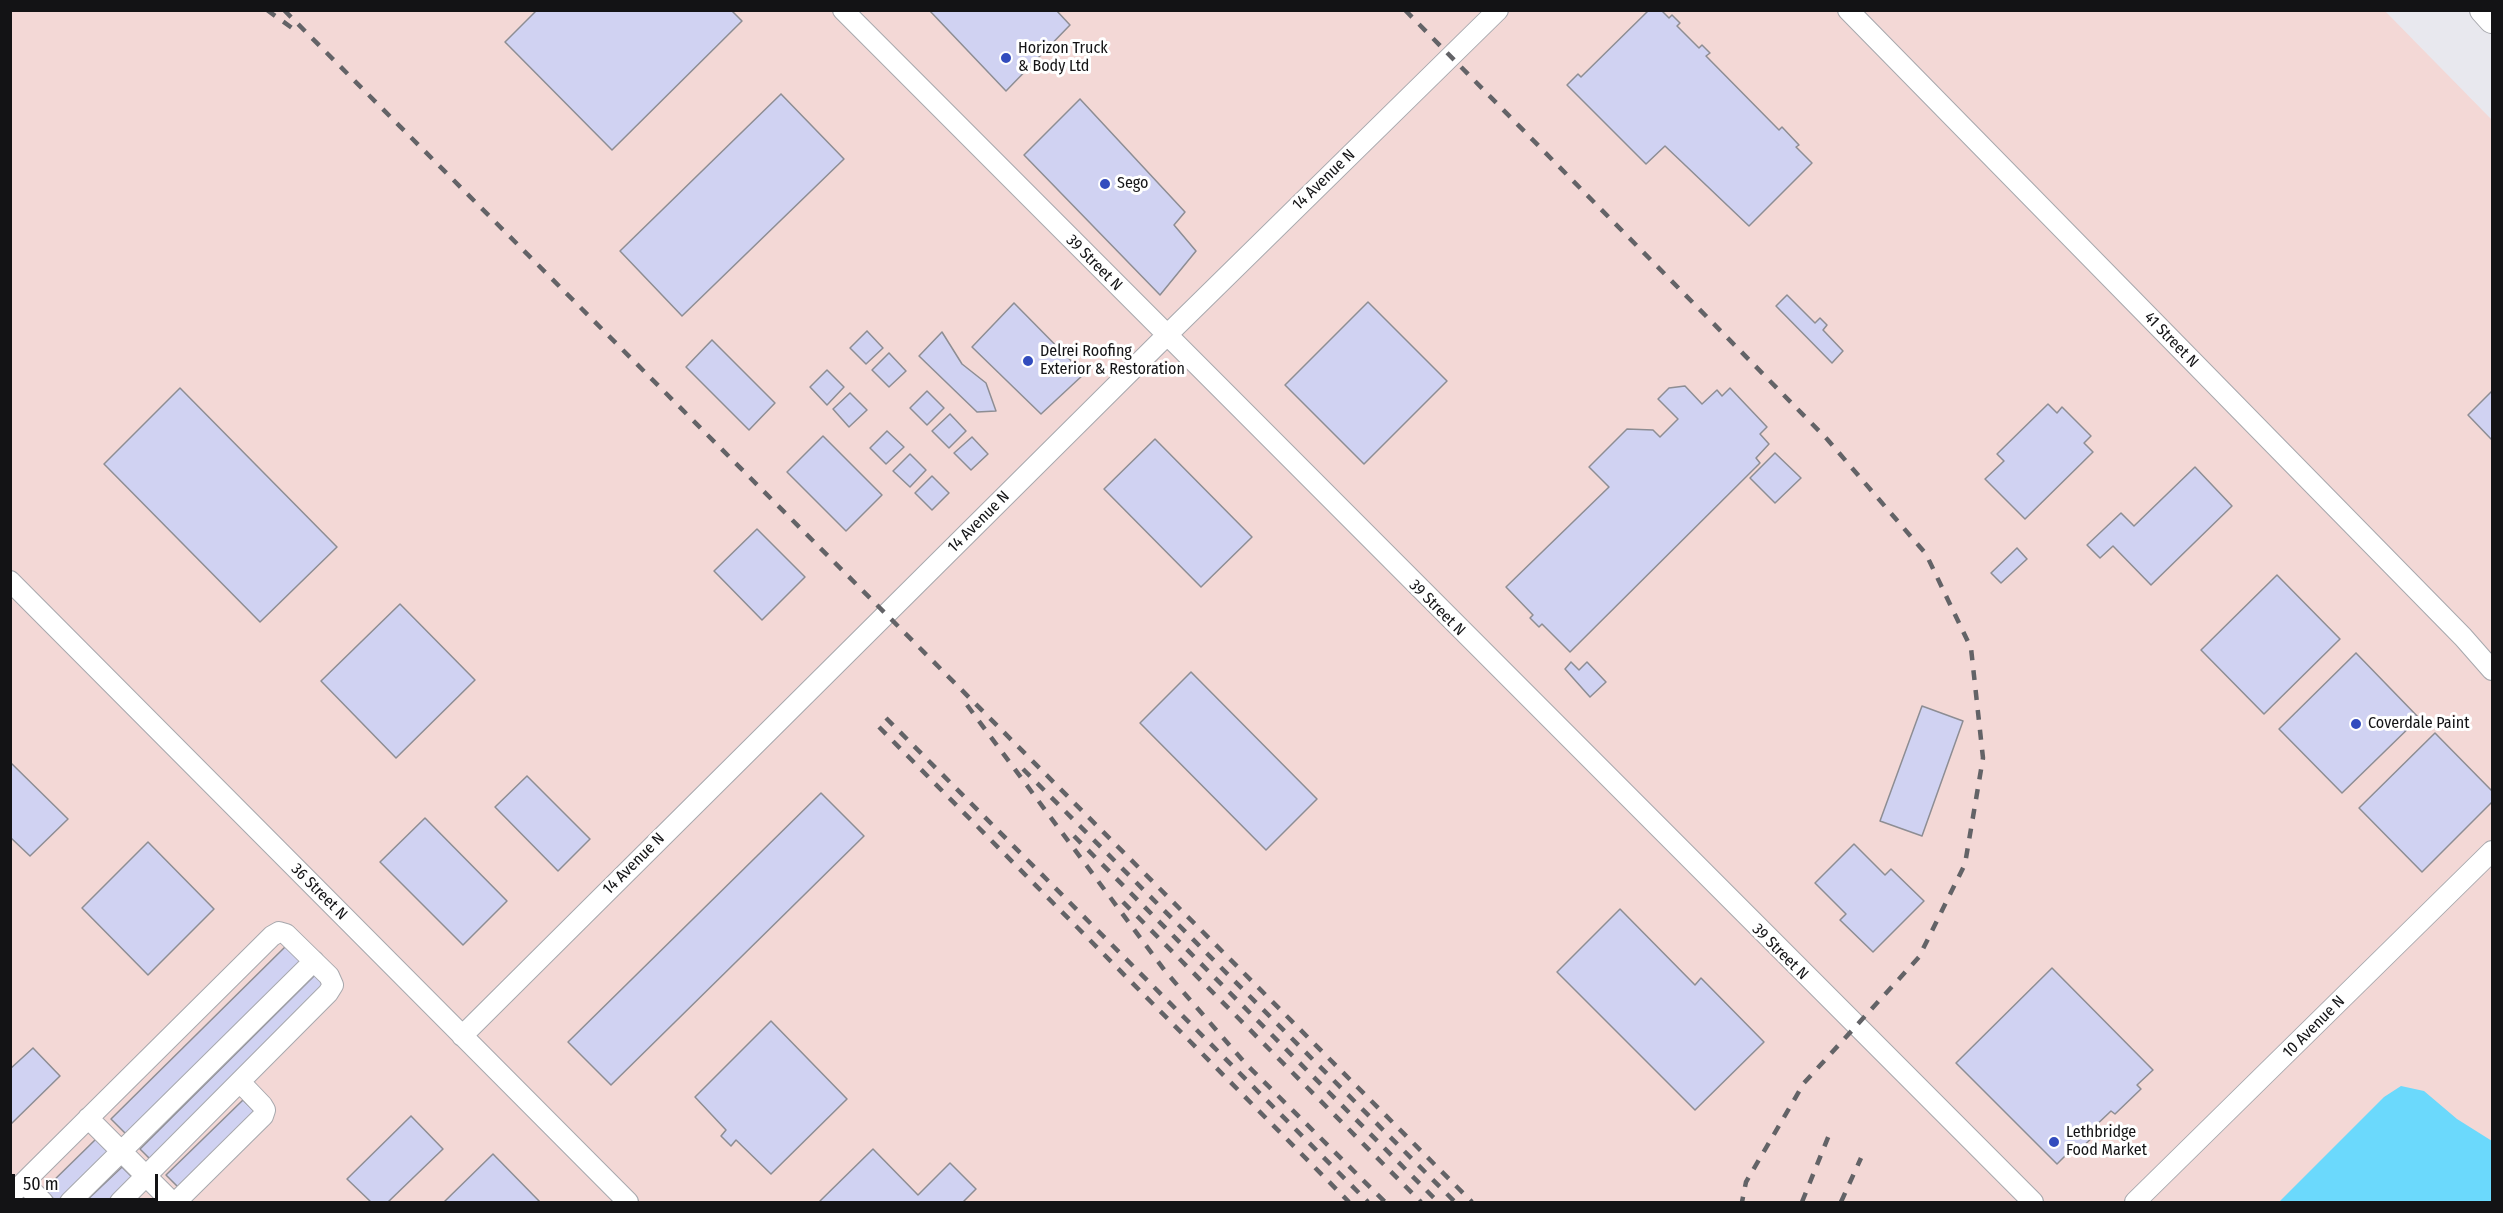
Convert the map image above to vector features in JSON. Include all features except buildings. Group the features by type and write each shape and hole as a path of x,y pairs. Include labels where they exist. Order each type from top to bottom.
{"main road":[{"path":"2483,10 2493,20"}],"street":[{"name":"39 Street N","path":"843,10 2033,1203"},
{"name":"14 Avenue N","path":"462,1036 1166,336 1498,10"},
{"name":"41 Street N","path":"1848,10 2493,670"},
{"name":"36 Street N","path":"10,581 628,1203"},
{"name":"10 Avenue N","path":"2135,1203 2493,851"},
{"path":"43,1203 17,1190 272,936 279,932 286,934 329,976 333,985 328,993 120,1203"},
{"path":"70,1203 314,961"},
{"path":"88,1118 174,1203 263,1116 265,1110 262,1105 240,1082"}],"shaded area":[{"path":"10,11 2385,11 2492,120 2492,1202 11,1202"}],"water":[{"path":"2401,1086 2424,1091 2457,1119 2492,1141 2492,1202 2279,1202 2384,1097"}],"railway":[{"path":"267,10 292,28"},
{"path":"284,10 1472,1202"},
{"path":"1405,10 1827,439 1926,554 1971,648 1983,758 1965,864 1919,957 1804,1083 1746,1182 1742,1202"},
{"path":"967,705 1165,971 1245,1063 1385,1202"},
{"path":"886,718 1368,1202"},
{"path":"879,727 1349,1202"},
{"path":"1023,769 1455,1202"},
{"path":"1074,836 1438,1202"},
{"path":"1123,902 1421,1202"},
{"path":"1802,1202 1829,1135"},
{"path":"1841,1202 1861,1158"}],"place":[{"name":"Horizon Truck & Body Ltd","path":"1006,58"},
{"name":"Sego","path":"1105,184"},
{"name":"Delrei Roofing Exterior & Restoration","path":"1028,361"},
{"name":"Coverdale Paint","path":"2356,724"},
{"name":"Lethbridge Food Market","path":"2054,1142"}]}
